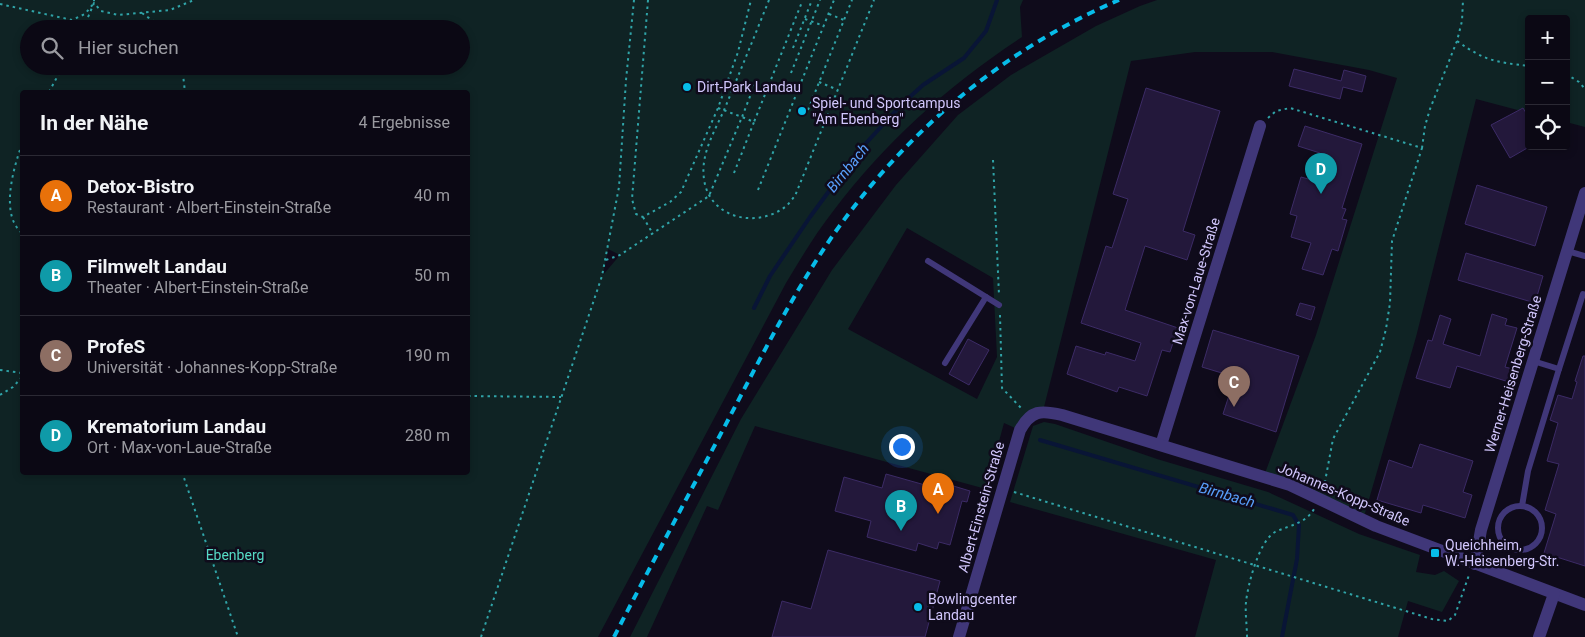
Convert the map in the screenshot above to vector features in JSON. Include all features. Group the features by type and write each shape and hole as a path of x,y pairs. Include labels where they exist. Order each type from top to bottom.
{"street":[{"name":"Max-von-Laue-Straße","path":"1161,445 1260,126"},
{"name":"Werner-Heisenberg-Straße","path":"1474,564 1481,530 1585,193"},
{"name":"Johannes-Kopp-Straße","path":"1029,416 1043,412 1062,414 1276,481 1376,526 1585,605"},
{"name":"Albert-Einstein-Straße","path":"959,637 1020,430 1029,416"},
{"path":"1540,637 1554,594"}],"lane":[{"path":"1567,251 1585,256"},
{"path":"928,262 999,305"},
{"path":"1522,506 1528,471 1584,292"},
{"path":"945,363 986,296"},
{"path":"1533,361 1559,369"},
{"path":"1522,506 1535,511 1539,516 1543,529 1538,542 1533,546 1520,550 1507,546 1502,540 1498,527 1500,520 1509,509 1522,506"}],"path":[{"path":"94,1 101,11 118,15 170,10 194,0"},
{"path":"481,637 606,260 619,187 626,80 634,0"},
{"path":"648,0 632,199 636,214 643,217 653,234"},
{"path":"643,217 670,202 681,192 718,108 742,39 751,0"},
{"path":"769,0 708,145 703,166 704,181 709,196 724,211 733,216 745,218 758,218 777,212 795,196 874,0"},
{"path":"793,48 812,0"},
{"path":"791,73 820,0"},
{"path":"758,190 834,0"},
{"path":"808,110 852,0"},
{"path":"1247,637 1246,603 1262,548 1273,533 1310,517 1321,500 1333,439 1380,352 1390,303 1392,240 1422,148 1430,109 1457,41 1462,20 1463,0"},
{"path":"0,4 72,20 85,14 94,1"},
{"path":"87,20 94,1"},
{"path":"734,173 802,2"},
{"path":"142,13 152,20"},
{"path":"829,14 844,20"},
{"path":"805,18 824,26"},
{"path":"1457,41 1480,56 1490,60 1525,65"},
{"path":"50,90 58,75"},
{"path":"183,75 185,90"},
{"path":"1570,76 1579,82 1585,89"},
{"path":"606,260 620,255 709,196 756,81"},
{"path":"819,82 838,90"},
{"path":"718,108 754,122"},
{"path":"1260,126 1276,110 1290,108 1422,148"},
{"path":"6,196 20,150"},
{"path":"993,160 1002,388 1029,416"},
{"path":"6,212 14,228 20,232"},
{"path":"0,370 20,373"},
{"path":"0,395 13,388 20,379"},
{"path":"470,396 561,397"},
{"path":"183,475 238,637"},
{"path":"1002,488 1432,619 1448,621 1456,615 1474,564"}],"green space":[{"name":"Ebenberg","path":"0,0 1023,0 1020,7 1022,37 970,74 920,115 875,160 827,219 786,283 598,637 0,637","holes":["608,249 620,255 603,275"]},
{"path":"1157,0 1585,0 1585,127 1570,123 1570,15 1525,15 1525,112 1476,99 1416,337 1363,520 1264,476 1316,335 1397,78 1369,70 1272,52 1195,52 1131,61 1043,411 1020,430 1004,423 986,489 755,426 718,510 707,506 647,637 630,637 741,419 832,270 896,185 958,115 1011,75 1096,26","holes":["907,228 993,278 997,357 977,399 848,329"]},
{"path":"1044,422 1055,424 1157,459 1268,492 1359,534 1420,555 1416,572 1435,575 1444,571 1459,581 1442,612 1408,601 1398,637 1195,637 1216,560 1010,502 1033,426"}],"building":[{"path":"1294,69 1341,81 1344,70 1366,76 1362,92 1343,87 1340,99 1289,86"},
{"path":"1146,88 1220,111 1183,231 1195,235 1187,260 1145,246 1125,310 1178,328 1170,352 1162,350 1147,396 1119,387 1117,392 1067,374 1076,346 1105,355 1106,352 1135,361 1141,343 1081,323 1106,246 1112,248 1128,199 1113,194"},
{"path":"1523,108 1525,111 1525,149 1510,158 1491,125"},
{"path":"1305,126 1362,144 1342,208 1346,209 1342,219 1347,220 1338,251 1332,249 1323,275 1302,269 1311,243 1291,237 1297,216 1290,214 1301,177 1312,180 1320,153 1298,146"},
{"path":"1477,185 1547,207 1535,246 1465,224"},
{"path":"1466,253 1543,276 1535,303 1458,280"},
{"path":"1300,303 1315,307 1311,320 1296,315"},
{"path":"1492,314 1507,319 1505,325 1517,328 1505,367 1513,369 1509,382 1457,366 1450,388 1416,378 1428,340 1432,341 1440,315 1451,319 1443,344 1480,356"},
{"path":"1213,330 1299,356 1276,432 1223,414 1235,377 1202,367"},
{"path":"968,339 989,350 969,385 949,374"},
{"path":"1583,356 1585,356 1585,566 1544,553 1556,514 1545,510 1559,464 1547,461 1558,423 1550,420 1558,395 1572,399 1577,382 1575,381"},
{"path":"1420,444 1473,461 1463,492 1472,495 1465,518 1423,505 1421,513 1377,500 1389,460 1412,468"},
{"path":"886,474 925,485 927,478 970,491 967,502 962,501 950,545 939,542 937,549 918,543 916,551 867,537 871,521 835,511 844,477 882,488"},
{"path":"828,550 940,581 925,637 772,637 782,601 811,609"}],"waterway":[{"name":"Birnbach","path":"754,308 770,276 857,153 902,104 923,85 964,58 986,31 997,0"},
{"name":"Birnbach","path":"1040,440 1293,515 1299,525 1297,559 1282,637"}],"railway":[{"path":"614,637 786,311 811,268 853,207 884,170 918,135 954,102 992,72 1033,45 1075,21 1119,0"}],"place":[{"name":"Dirt-Park Landau","path":"687,87"},
{"name":"Spiel- und Sportcampus \"Am Ebenberg\"","path":"802,111"},
{"name":"Krematorium Landau","path":"1321,194"},
{"name":"ProfeS","path":"1234,407"},
{"name":"Detox-Bistro","path":"938,514"},
{"name":"Filmwelt Landau","path":"901,531"},
{"name":"Queichheim, W.-Heisenberg-Str.","path":"1435,553"},
{"name":"Bowlingcenter Landau","path":"918,607"}]}
